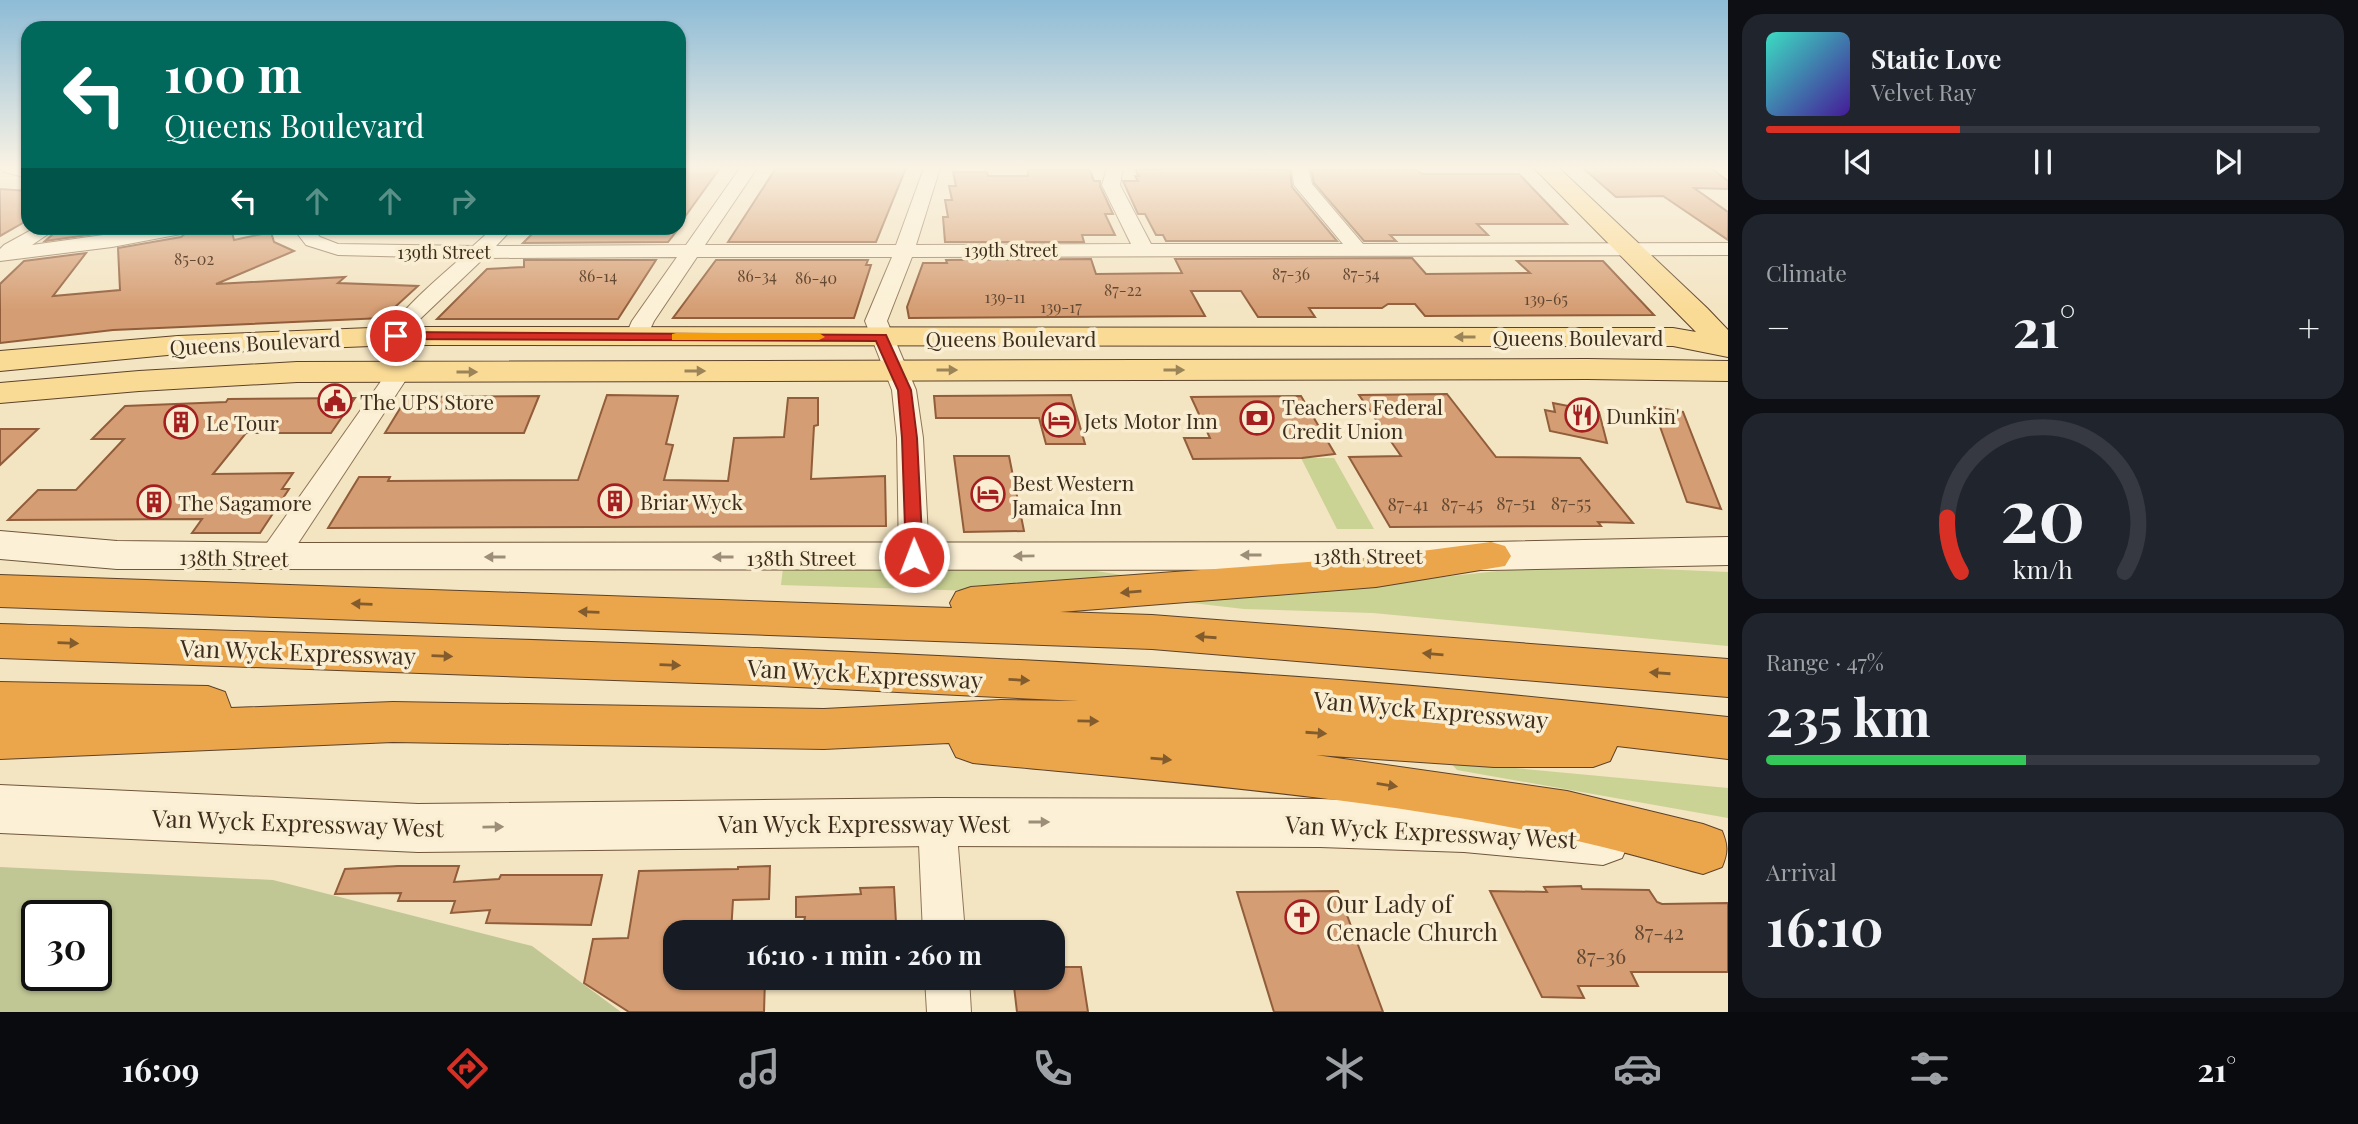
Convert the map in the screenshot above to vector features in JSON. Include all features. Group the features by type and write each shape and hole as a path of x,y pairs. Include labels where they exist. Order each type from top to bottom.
{"highway":[{"path":"731,617 1083,596 1376,572 1491,556"},
{"path":"0,584 54,593"},
{"path":"0,591 1152,632 1728,678"},
{"name":"Van Wyck Expressway","path":"0,640 773,669 1197,689 1441,709 1728,738"},
{"path":"0,701 204,706 393,722"},
{"path":"0,738 393,722 824,729 1001,720 1123,722 1494,746 1728,746"},
{"path":"824,729 1199,763 1362,781 1551,811 1715,850"}],"main road":[{"path":"1594,215 1728,348"},
{"name":"Queens Boulevard","path":"0,361 203,343 396,336 1673,337 1728,348"},
{"name":"Queens Boulevard","path":"0,393 189,377 399,372 1547,369 1728,371"},
{"name":"138th Street","path":"0,545 117,555 272,556 1491,556 1728,551"},
{"name":"Van Wyck Expressway West","path":"0,810 418,828 937,822 1306,823 1451,828 1715,850"}],"street":[{"path":"636,337 643,321 716,215"},
{"path":"914,557 910,438 905,390 876,321 877,312 904,251 916,215"},
{"path":"1127,215 1144,250"},
{"path":"1329,215 1358,250"},
{"path":"1,255 36,235"},
{"path":"1,255 89,245 143,235"},
{"name":"139th Street","path":"305,235 315,243 365,252 1728,249"},
{"path":"396,336 412,314 495,235"},
{"path":"272,556 287,538 399,372"},
{"path":"937,822 943,920"},
{"path":"948,990 949,1012"}],"green space":[{"path":"1301,458 1334,458 1374,529 1337,529"},
{"path":"1583,562 1634,568 1728,572 1728,646 1373,613 1244,609 1175,601 1293,593"},
{"path":"783,568 1083,569 1122,575 976,591 781,585"},
{"path":"1450,762 1728,788 1728,818 1457,770"},
{"path":"0,867 273,880 532,946 621,1012 0,1012"}],"building":[{"path":"0,215 21,215 21,224 0,236"},
{"path":"745,215 887,215 876,242 728,242"},
{"path":"1106,215 1115,235 1082,235 1084,242 945,242 943,217"},
{"path":"1146,215 1316,215 1337,241 1166,241 1163,235 1156,235"},
{"path":"1342,215 1559,215 1567,224 1477,224 1488,235 1390,235 1396,241 1364,241"},
{"path":"1691,215 1728,215 1728,240"},
{"path":"52,235 88,235 45,241"},
{"path":"233,235 234,240 272,235 274,242 294,251 216,284 345,277 338,283 418,286 383,318 113,330 0,343 0,284 24,261 86,253 53,296 120,290 118,248 181,237"},
{"path":"531,235 674,235 668,242 523,243"},
{"path":"1412,258 1426,274 1530,273 1517,261 1603,261 1654,315 1425,316 1415,304 1388,304 1382,308 1309,308 1315,317 1258,317 1241,291 1191,291 1205,316 909,318 907,307 923,263 947,263 946,260 1091,259 1096,274 1182,273 1175,259"},
{"path":"524,260 656,260 618,319 437,319 487,269 524,267"},
{"path":"716,260 868,260 866,265 871,265 854,318 673,318"},
{"path":"1447,394 1496,457 1580,458 1633,523 1598,522 1601,526 1390,527 1349,457 1401,456 1359,395"},
{"name":"Briar Wyck","path":"607,395 678,396 666,444 673,445 664,480 728,481 734,438 784,437 788,398 818,398 818,425 814,426 811,479 885,476 886,526 328,528 359,477 390,477 388,481 578,480"},
{"name":"Jets Motor Inn","path":"1071,395 1085,444 1046,444 1039,418 936,418 934,396"},
{"path":"539,396 524,433 385,433 407,397"},
{"name":"Teachers Federal Credit Union","path":"1301,396 1335,454 1302,458 1193,459 1184,438 1210,438 1191,397"},
{"path":"355,398 331,433 246,433 213,474 293,473 282,489 289,489 260,533 192,533 202,519 8,520 38,490 76,490 124,439 92,439 125,406 226,402 228,399"},
{"path":"1553,403 1599,412 1607,443 1550,431 1545,410 1555,412"},
{"path":"1653,407 1683,412 1721,509 1687,502"},
{"path":"0,429 38,429 0,465"},
{"name":"Best Western Jamaica Inn","path":"954,456 1009,456 1024,531 964,532"},
{"path":"459,866 454,882 499,879 501,875 602,875 591,925 486,923 490,910 451,913 455,901 398,901 401,893 335,894 345,869"},
{"path":"770,866 769,899 733,900 732,920 663,920 663,990 765,990 764,1012 629,1012 584,983 593,939 628,938 639,871"},
{"path":"1581,886 1582,889 1649,890 1657,902 1662,904 1728,903 1728,972 1631,972 1638,986 1578,986 1584,998 1542,997 1490,891 1547,892 1544,887"},
{"path":"894,887 896,920 804,920 805,917 796,917 796,897 861,894 860,888"},
{"path":"1338,891 1383,1012 1274,1012 1237,892"},
{"path":"1065,967 1081,967 1088,1012 1017,1012 1014,990 1065,990"}],"slow traffic":[{"path":"676,337 819,337"}],"place":[{"name":"The UPS Store","path":"335,401"},
{"name":"Dunkin'","path":"1582,415"},
{"name":"Teachers Federal Credit Union","path":"1257,418"},
{"name":"Jets Motor Inn","path":"1059,420"},
{"name":"Le Tour","path":"181,422"},
{"name":"Best Western Jamaica Inn","path":"988,494"},
{"name":"Briar Wyck","path":"615,501"},
{"name":"The Sagamore","path":"154,502"},
{"name":"Our Lady of Cenacle Church","path":"1302,917"}],"route":[{"path":"396,336 881,337 905,390 910,438 914,557"}]}
